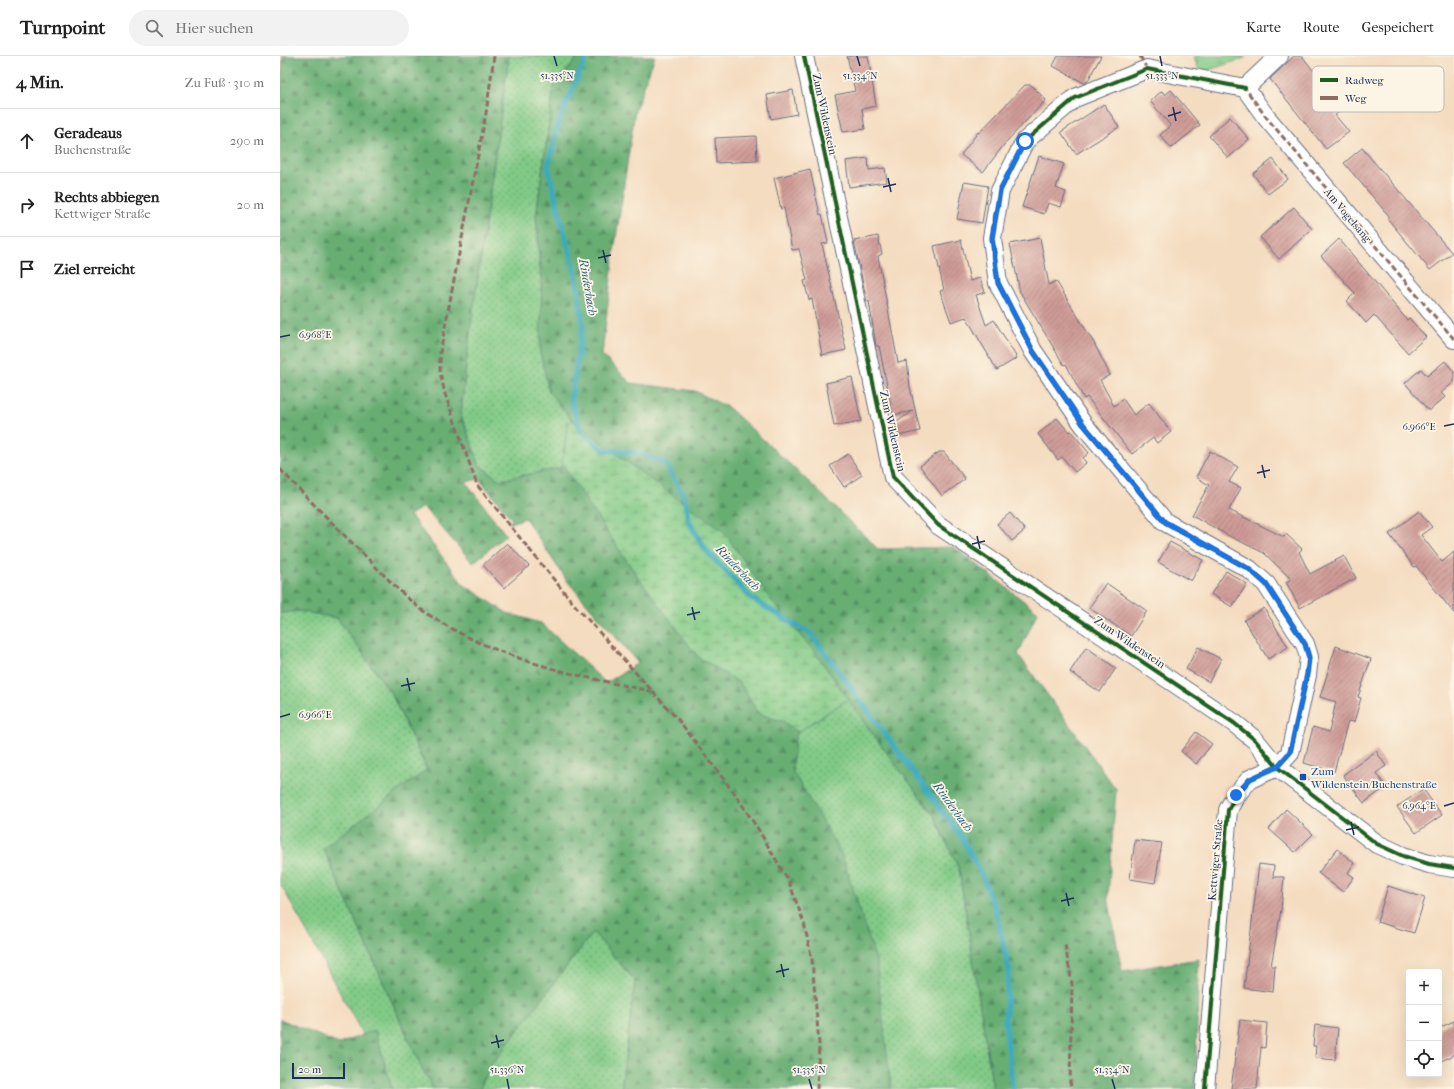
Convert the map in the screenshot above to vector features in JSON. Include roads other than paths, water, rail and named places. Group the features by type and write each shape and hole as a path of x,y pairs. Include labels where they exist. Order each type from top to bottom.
{"street":[{"name":"Zum Wildenstein","path":"804,56 893,477 938,525 1234,723 1255,740 1277,767"},
{"path":"1279,56 1245,88 1143,62 1075,98 1025,141 1000,190 992,238 998,283 1033,351 1083,424 1165,522 1249,569 1266,584 1305,644 1309,658 1307,674 1290,752 1277,767 1377,844 1403,856 1428,864 1454,868"},
{"name":"Am Vogelsang","path":"1245,88 1271,123 1454,339"},
{"name":"Kettwiger Straße","path":"1205,1089 1228,810 1236,795 1250,779 1277,767"}],"waterway":[{"name":"Rinderbach","path":"587,56 559,121 548,167 576,275 583,324 571,399 580,430 604,450 638,453 665,463 684,496 689,522 705,549 752,599 811,634 960,835 981,873 996,911 1009,969 1005,1020 1013,1089"}],"place":[{"name":"Zum Wildenstein/Buchenstraße","path":"1303,777"}]}
